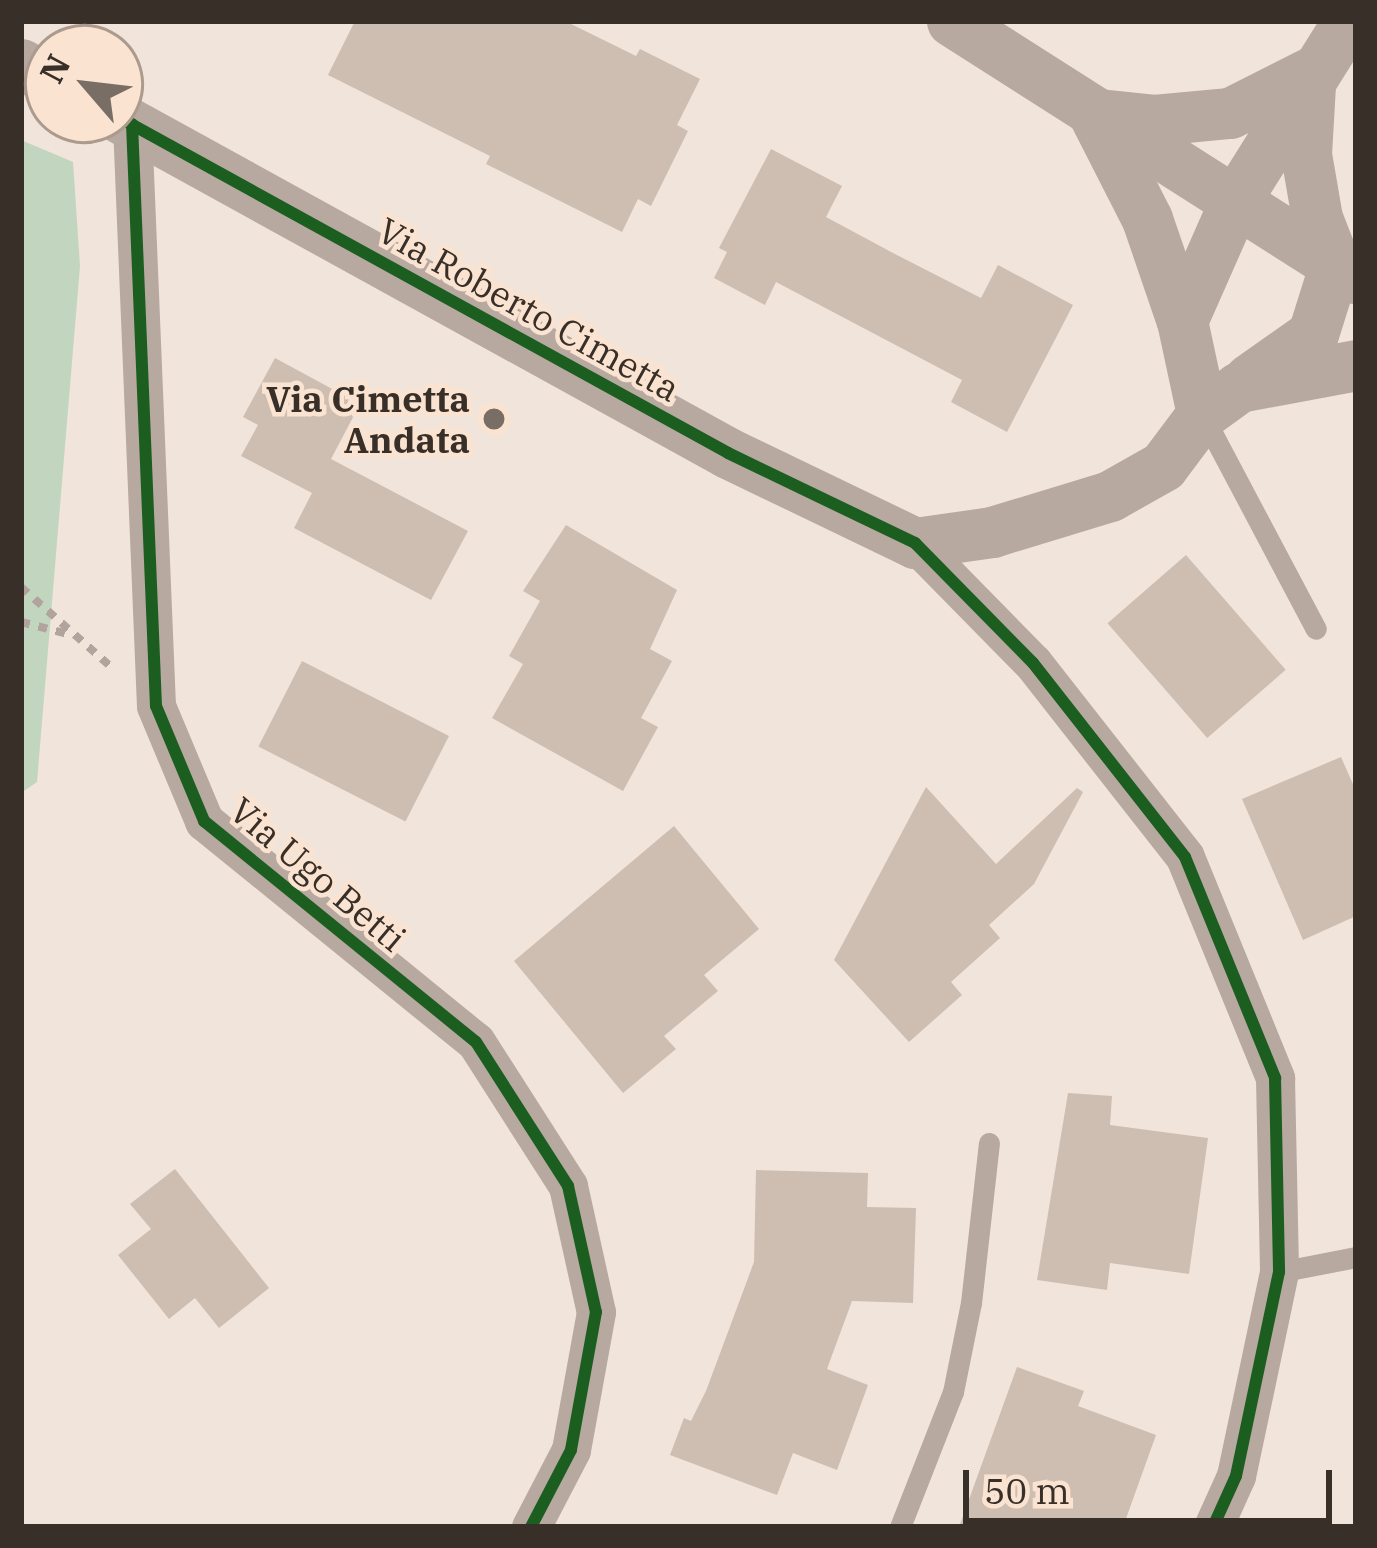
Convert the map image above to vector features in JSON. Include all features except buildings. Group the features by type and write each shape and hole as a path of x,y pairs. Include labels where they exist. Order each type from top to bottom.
{"street":[{"path":"952,21 1345,271"},
{"path":"1182,321 1235,201 1311,72 1346,23"},
{"path":"1093,113 1154,120 1230,113 1311,72"},
{"path":"1311,72 1306,154 1317,218 1345,271"},
{"path":"1093,113 1147,219 1182,321 1220,400"},
{"name":"Via Roberto Cimetta","path":"144,131 728,454 915,542"},
{"name":"Via Ugo Betti","path":"127,144 157,706 203,820 476,1042 568,1186 596,1312 571,1450 531,1527"},
{"path":"915,542 992,532 1110,496 1163,466 1220,400 1312,334 1345,271"},
{"path":"1220,400 1356,365"},
{"path":"915,542 1033,663 1185,857 1275,1078 1279,1272 1236,1476 1213,1527"}],"lane":[{"path":"1220,400 1316,629"},
{"path":"900,1527 952,1392 971,1304 989,1143"},
{"path":"1279,1272 1356,1257"}],"path":[{"path":"21,587 74,635 21,622"}],"green space":[{"path":"21,140 73,162 80,266 37,782 21,793"}],"cycle path":[{"path":"144,131 728,453 915,543 1033,663 1185,857 1275,1078 1279,1272 1236,1476 1213,1527"},
{"path":"133,144 156,706 204,821 476,1042 568,1186 596,1312 571,1450 531,1527"}],"place":[{"name":"Via Cimetta Andata","path":"494,419"}]}
